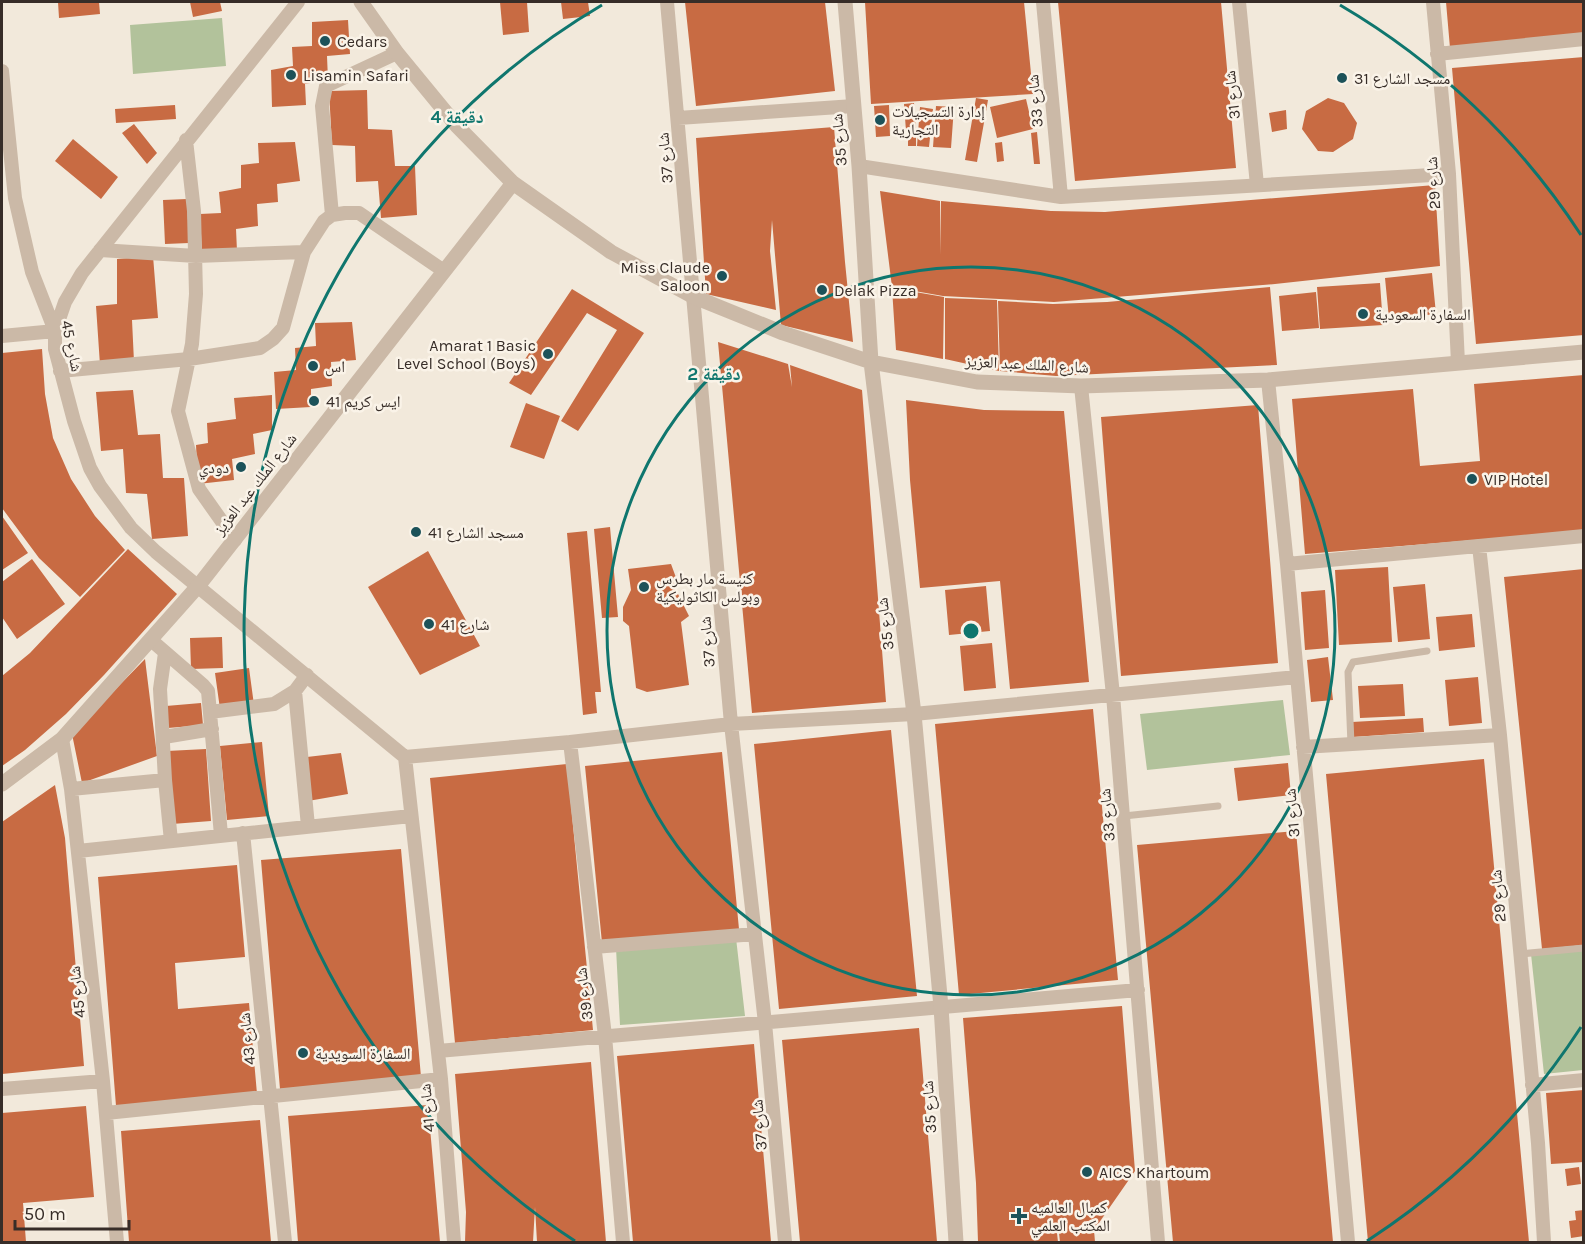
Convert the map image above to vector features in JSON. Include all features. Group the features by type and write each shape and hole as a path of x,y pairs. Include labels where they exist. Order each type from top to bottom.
{"street":[{"path":"2,336 54,331 65,302 82,273 298,2"},
{"name":"شارع الملك عبد العزيز","path":"361,2 397,53 457,126 513,183 610,252 692,296 783,333 871,362 977,382 1082,386 1268,380 1584,352"},
{"name":"شارع 37","path":"667,2 731,724 765,1023 785,1242"},
{"name":"شارع 35","path":"845,2 859,165 871,362 914,714 941,1007 956,1242"},
{"name":"شارع 33","path":"1043,2 1061,197"},
{"name":"شارع 31","path":"1239,2 1257,185"},
{"name":"شارع 29","path":"1433,2 1449,174 1458,363"},
{"path":"1437,54 1584,39"},
{"path":"332,215 322,106 326,86 397,53"},
{"name":"شارع 45","path":"2,71 15,198 32,272 54,331 55,349 74,421 90,468 100,486 131,528 156,552 199,585 405,757"},
{"path":"678,118 854,106"},
{"path":"186,140 194,211 196,294 189,359 179,401 180,421 199,489 235,540"},
{"path":"859,165 1061,197 1449,174"},
{"name":"شارع الملك عبد العزيز","path":"2,784 63,740 199,585 513,183"},
{"path":"60,371 189,359 260,348 283,328 304,252 324,221 332,215 359,213 444,271"},
{"path":"100,250 196,256 304,252"},
{"name":"شارع 31","path":"1268,380 1287,564 1348,1242"},
{"name":"شارع 33","path":"1082,386 1124,816 1158,1242"},
{"path":"1287,564 1584,536"},
{"name":"شارع 29","path":"1479,546 1500,735 1538,1143 1544,1242"},
{"path":"151,640 206,688 212,729 221,835"},
{"path":"165,653 160,689 171,841"},
{"path":"210,712 274,704 294,691 307,675"},
{"path":"405,757 731,724 914,714 1297,677"},
{"path":"294,691 308,826"},
{"path":"164,736 212,729"},
{"path":"1303,747 1500,735"},
{"name":"شارع 45","path":"63,740 71,789 103,1081 117,1242"},
{"name":"شارع 39","path":"570,742 605,1036 623,1242"},
{"name":"شارع 41","path":"405,757 441,1079 454,1242"},
{"path":"71,789 165,780"},
{"path":"78,851 411,816"},
{"name":"شارع 43","path":"243,833 285,1242"},
{"path":"594,947 755,934"},
{"path":"438,1051 1138,990"},
{"path":"106,1113 441,1079"},
{"path":"1532,1085 1584,1080"},
{"path":"2,1089 103,1081"}],"lane":[{"path":"1351,744 1348,672 1353,662 1427,651"},
{"path":"1124,816 1218,806"},
{"path":"1520,954 1584,948"}],"green space":[{"path":"222,18 226,66 133,74 130,25"},
{"path":"1283,700 1290,755 1147,770 1140,714"},
{"path":"736,938 745,1016 620,1025 616,948"},
{"path":"1583,950 1583,1070 1544,1074 1531,954"}],"building":[{"path":"58,2 99,2 100,14 59,18"},
{"path":"190,2 220,2 222,11 193,17"},
{"path":"500,2 527,2 529,32 503,35"},
{"path":"561,2 588,2 590,16 563,19"},
{"path":"685,2 825,2 835,91 696,106"},
{"path":"865,2 1024,2 1033,94 871,104"},
{"path":"1058,2 1221,2 1236,168 1075,181"},
{"path":"1446,2 1584,2 1584,37 1450,48"},
{"path":"348,20 350,54 327,56 328,80 305,84 306,105 272,107 271,70 293,66 292,47 312,46 312,22"},
{"path":"1584,57 1584,335 1476,344 1452,68"},
{"path":"367,90 368,129 392,130 395,166 415,166 417,215 381,218 378,181 356,182 355,146 332,145 329,91"},
{"path":"976,98 988,100 977,162 965,160"},
{"path":"1328,98 1344,103 1357,123 1353,139 1333,152 1318,151 1302,129 1306,111"},
{"path":"1026,99 1033,129 997,138 990,107"},
{"path":"914,103 916,130 906,131 904,104"},
{"path":"175,105 176,119 116,123 115,109"},
{"path":"889,105 890,136 876,137 874,106"},
{"path":"936,106 954,107 951,148 933,147"},
{"path":"920,107 933,109 929,147 917,146"},
{"path":"1286,110 1287,129 1272,132 1269,113"},
{"path":"134,124 157,153 147,164 122,133"},
{"path":"834,127 853,342 781,325 772,220 770,251 776,310 706,294 696,138"},
{"path":"1037,132 1040,164 1034,164 1031,133"},
{"path":"908,134 916,134 916,146 908,146"},
{"path":"73,139 118,177 101,199 55,161"},
{"path":"295,142 300,181 277,184 278,202 257,204 258,226 236,229 237,251 202,253 200,214 221,213 219,192 241,188 241,165 259,163 258,143"},
{"path":"1002,142 1004,161 997,162 995,143"},
{"path":"1435,185 1440,266 1275,284 1054,302 943,296 892,287 880,191 940,201 941,255 941,201 1051,211 1105,212"},
{"path":"187,199 189,243 165,244 163,200"},
{"path":"153,256 158,318 132,320 134,362 100,365 96,306 117,304 117,259"},
{"path":"1432,273 1436,314 1389,319 1385,278"},
{"path":"1380,283 1383,325 1320,329 1317,287"},
{"path":"1270,287 1277,365 1056,376 1000,371 998,301 1053,304 1107,302"},
{"path":"892,288 944,297 943,359 896,350"},
{"path":"572,289 644,333 578,431 561,421 617,330 587,313 531,395 509,383"},
{"path":"1316,292 1319,328 1282,331 1279,296"},
{"path":"945,298 997,300 999,371 945,359"},
{"name":"اس","path":"352,322 356,360 331,362 332,386 311,389 311,407 276,409 274,372 296,370 295,348 316,346 315,323"},
{"path":"718,342 788,364 792,387 790,365 862,390 886,702 752,713"},
{"path":"42,349 45,394 53,438 71,479 95,516 125,550 80,597 39,558 2,508 2,353"},
{"path":"1584,375 1584,531 1305,554 1292,399 1413,389 1420,466 1480,461 1474,384"},
{"path":"133,390 138,435 160,434 163,478 184,478 188,536 152,539 147,494 126,493 123,449 101,451 96,392"},
{"path":"272,395 272,430 253,434 255,454 232,459 234,480 198,484 196,445 208,443 207,423 236,419 234,398"},
{"path":"906,400 984,410 1064,411 1089,682 1010,689 1000,581 920,588 910,480"},
{"path":"526,403 560,416 544,459 510,447"},
{"path":"1258,405 1278,663 1121,676 1101,417"},
{"path":"2,516 28,553 2,570"},
{"path":"610,527 618,617 602,618 594,529"},
{"path":"587,531 601,692 595,692 597,713 583,715 567,533"},
{"path":"128,549 177,594 66,714 25,750 2,766 2,676 30,653"},
{"name":"شارع 41","path":"428,551 480,646 420,675 368,587"},
{"path":"32,559 65,604 17,639 2,617 2,582"},
{"path":"671,564 678,583 672,586 689,616 681,622 689,685 647,692 636,688 629,626 623,621 623,607 631,590 628,569"},
{"path":"1388,567 1392,642 1339,645 1335,570"},
{"path":"1584,569 1584,945 1542,949 1504,577"},
{"path":"1425,584 1430,639 1398,642 1393,587"},
{"path":"986,586 990,631 949,635 945,590"},
{"path":"1325,590 1329,648 1305,650 1301,592"},
{"path":"1472,614 1475,647 1439,651 1436,617"},
{"path":"222,637 223,668 191,669 190,638"},
{"path":"992,643 996,688 964,691 960,646"},
{"path":"1328,657 1333,700 1311,702 1307,660"},
{"path":"145,659 157,756 82,783 72,734"},
{"path":"249,668 254,705 220,709 215,673"},
{"path":"1478,677 1482,723 1449,726 1445,680"},
{"path":"1403,684 1405,716 1360,718 1358,686"},
{"path":"201,703 203,725 168,728 166,706"},
{"path":"1093,709 1118,980 959,995 935,724"},
{"path":"1423,718 1424,732 1353,737 1352,722"},
{"path":"891,730 917,996 779,1009 754,744"},
{"path":"262,742 269,816 227,820 220,746"},
{"path":"206,749 211,821 172,824 167,751"},
{"path":"722,752 739,929 602,943 585,766"},
{"path":"341,753 348,794 308,801 307,757"},
{"path":"1484,759 1529,1242 1368,1242 1326,774"},
{"path":"1288,763 1291,795 1238,801 1234,768"},
{"path":"567,764 593,1030 455,1043 430,778"},
{"path":"55,785 65,838 84,1066 2,1074 2,822"},
{"path":"1296,831 1333,1242 1173,1242 1137,845"},
{"path":"401,849 421,1077 280,1089 261,860"},
{"path":"237,865 245,957 175,963 178,1009 249,1003 257,1094 116,1106 98,877"},
{"path":"1122,1006 1135,1171 1094,1230 1095,1242 1060,1242 1059,1233 1057,1233 1058,1242 978,1242 976,1183 963,1018"},
{"path":"919,1028 937,1242 800,1242 782,1040"},
{"path":"754,1044 771,1242 633,1242 617,1056"},
{"path":"591,1062 606,1242 537,1242 535,1207 533,1242 465,1242 466,1212 455,1074"},
{"path":"1584,1090 1584,1162 1551,1164 1546,1093"},
{"path":"428,1105 440,1242 298,1242 288,1116"},
{"path":"86,1106 94,1197 23,1203 26,1242 2,1242 2,1113"},
{"path":"260,1120 271,1242 129,1242 121,1131"},
{"path":"1579,1167 1581,1184 1567,1186 1565,1169"},
{"path":"1584,1210 1584,1236 1571,1238 1569,1221 1576,1220 1575,1211"}],"place":[{"name":"Cedars","path":"325,41"},
{"name":"Lisamin Safari","path":"291,75"},
{"name":"مسجد الشارع 31","path":"1342,78"},
{"name":"إدارة التسجيلات التجارية","path":"880,120"},
{"name":"Miss Claude Saloon","path":"722,276"},
{"name":"Delak Pizza","path":"822,290"},
{"name":"السفارة السعودية","path":"1363,314"},
{"name":"Amarat 1 Basic Level School (Boys)","path":"548,354"},
{"name":"اس","path":"313,366"},
{"name":"41 ايس كريم","path":"314,401"},
{"name":"دودي","path":"241,467"},
{"name":"VIP Hotel","path":"1472,479"},
{"name":"مسجد الشارع 41","path":"416,532"},
{"name":"كنيسة مار بطرس وبولس الكاثوليكية","path":"644,587"},
{"name":"شارع 41","path":"429,624"},
{"name":"السفارة السويدية","path":"303,1053"},
{"name":"AICS Khartoum","path":"1087,1172"},
{"name":"كمبال العالميه المكتب العلمي","path":"1019,1216"}]}
